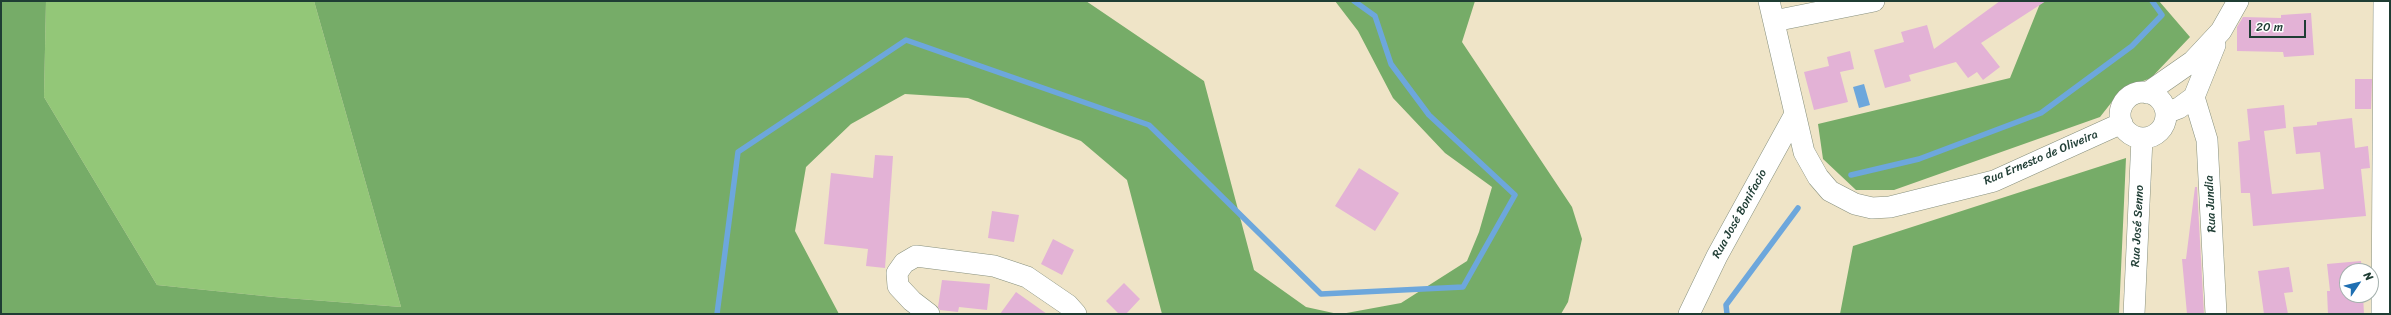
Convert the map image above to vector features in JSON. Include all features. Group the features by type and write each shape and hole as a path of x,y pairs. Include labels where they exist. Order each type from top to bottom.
{"street":[{"name":"Rua Ernesto de Oliveira","path":"1769,1 1794,116 1804,152 1830,191 1855,204 1872,208 1890,207 1994,181 2122,123"},
{"path":"1774,21 1874,1"},
{"path":"2166,113 2179,108 2194,97 2221,31 2238,1"},
{"path":"2382,314 2384,1"},
{"path":"2147,93 2193,62 2221,31"},
{"path":"2139,93 2147,93 2160,100 2166,113 2162,128 2150,137 2142,138 2134,136 2122,123 2120,115 2126,100 2139,93"},
{"name":"Rua Jundia","path":"2194,97 2207,140 2216,314"},
{"name":"Rua José Bonifacio","path":"1689,314 1717,256 1794,116"},
{"name":"Rua José Senno","path":"2134,314 2142,138"},
{"path":"929,314 912,301 898,286 898,273 904,263 916,256 994,266 1027,277 1068,305 1076,314"}],"green space":[{"path":"1,1 46,1 44,97 157,285 274,297 401,307 314,1 1086,1 1204,81 1254,270 1306,307 1338,314 1162,314 1127,180 1081,141 968,98 905,94 851,124 806,167 795,231 839,314 1,314"},
{"path":"46,1 314,1 401,307 274,297 157,285 44,97"},
{"path":"1335,1 1475,1 1462,42 1572,207 1582,239 1568,302 1561,314 1341,314 1401,303 1467,261 1479,232 1492,187 1445,153 1393,98 1358,31"},
{"path":"2041,1 2159,1 2190,37 2151,78 2122,89 2100,117 1894,190 1856,190 1823,159 1818,124 2010,78"},
{"path":"2126,158 2119,314 1840,314 1853,246"}],"water":[{"path":"1864,84 1870,105 1859,108 1853,87"}],"building":[{"path":"2000,1 2046,1 1981,43 2000,67 1983,80 1977,72 1968,78 1956,62 1909,75 1911,81 1885,88 1874,50 1904,42 1901,32 1927,25 1934,49"},
{"path":"2311,13 2314,55 2284,57 2283,52 2237,51 2237,27 2243,17 2281,18 2281,15"},
{"path":"1850,51 1854,69 1840,72 1848,102 1814,110 1804,72 1829,66 1827,57"},
{"path":"2355,79 2372,79 2371,109 2355,109"},
{"path":"2284,105 2286,128 2264,131 2272,194 2324,189 2320,152 2296,154 2293,127 2317,125 2317,122 2352,118 2355,148 2368,146 2370,168 2361,169 2366,216 2253,226 2250,193 2241,193 2238,142 2250,140 2247,109"},
{"path":"875,155 893,156 885,268 866,266 868,249 824,244 831,173 873,178"},
{"path":"1359,168 1399,193 1375,231 1335,206"},
{"path":"2195,187 2197,187 2204,314 2187,314 2182,259 2186,259"},
{"path":"992,211 1019,215 1014,242 988,238"},
{"path":"1053,239 1074,250 1062,275 1041,264"},
{"path":"2361,261 2361,263 2339,263 2339,303 2363,303 2364,314 2328,314 2327,291 2330,291 2327,264"},
{"path":"2289,267 2293,292 2284,293 2288,314 2264,314 2258,271"},
{"path":"942,280 990,284 987,310 959,307 958,312 940,310 938,307"},
{"path":"1124,283 1140,299 1126,314 1119,314 1106,301"},
{"path":"1016,292 1047,314 1000,314"}],"waterway":[{"path":"717,314 738,152 906,40 1149,125 1321,294 1463,287 1515,195 1429,115 1391,64 1375,16 1354,1"},
{"path":"1851,175 1919,159 2041,113 2132,46 2162,15 2152,1"},
{"path":"1727,314 1726,305 1798,208"}]}
